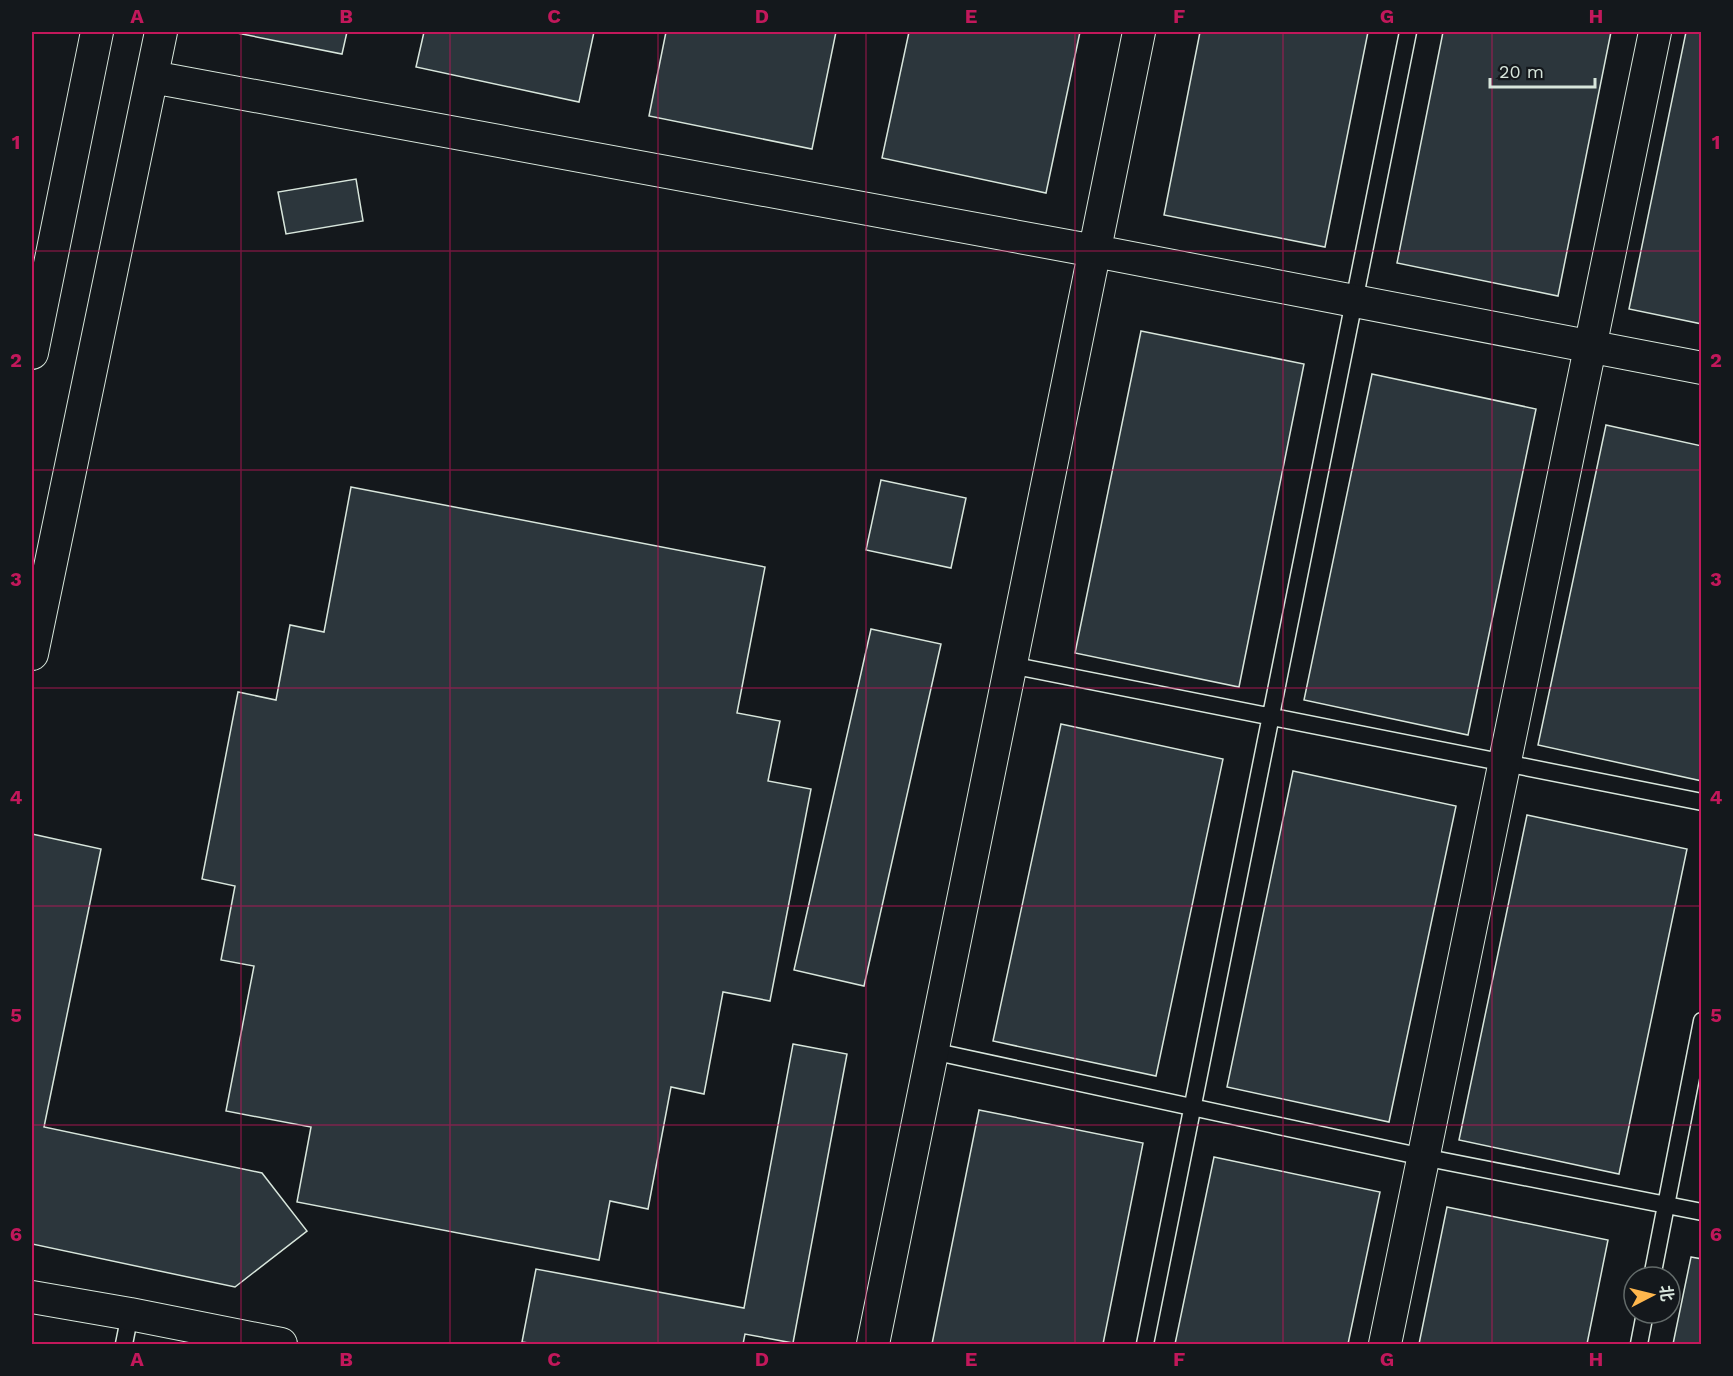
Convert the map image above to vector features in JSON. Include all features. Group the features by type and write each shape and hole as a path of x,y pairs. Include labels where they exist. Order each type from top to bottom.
{"street":[{"path":"32,353 97,32"},
{"path":"32,654 160,32"},
{"path":"873,1344 1139,32"},
{"path":"1385,1344 1655,32"},
{"path":"152,77 1095,251 1701,368"},
{"path":"32,1297 281,1344"}],"lane":[{"path":"1145,1344 1408,32"},
{"path":"1010,666 1701,802"},
{"path":"1654,1265 1701,1021"},
{"path":"932,1050 1423,1157 1701,1212"},
{"path":"124,1344 130,1314"},
{"path":"1639,1344 1643,1325"}],"building":[{"path":"232,32 347,32 342,54"},
{"path":"424,32 594,32 579,102 416,67"},
{"path":"666,32 836,32 812,149 649,116"},
{"path":"909,32 1080,32 1046,193 882,158"},
{"path":"1200,32 1368,32 1325,247 1164,215"},
{"path":"1443,32 1611,32 1558,296 1397,263"},
{"path":"1686,32 1702,32 1702,324 1629,309"},
{"path":"356,179 363,221 286,234 278,192"},
{"path":"1141,331 1304,364 1239,687 1075,653"},
{"path":"1372,374 1536,409 1468,735 1304,700"},
{"path":"1606,425 1702,446 1702,781 1538,745"},
{"path":"881,480 966,498 951,568 866,550"},
{"path":"351,487 765,567 737,713 780,721 768,781 811,789 770,1001 723,992 704,1094 671,1087 648,1209 610,1201 599,1260 297,1202 311,1127 226,1111 254,966 221,960 235,886 202,879 238,692 276,700 290,625 324,632"},
{"path":"871,629 941,644 864,986 794,970"},
{"path":"1061,724 1223,759 1156,1076 993,1041"},
{"path":"1293,771 1456,806 1389,1122 1227,1087"},
{"path":"1527,815 1687,849 1619,1174 1459,1140"},
{"path":"32,834 101,849 44,1127 262,1173 307,1231 235,1287 32,1244"},
{"path":"793,1044 847,1054 793,1343 745,1334 743,1344 535,1344 522,1342 536,1269 744,1308"},
{"path":"979,1110 1143,1143 1103,1344 932,1344"},
{"path":"1214,1157 1380,1192 1348,1344 1175,1344"},
{"path":"1447,1207 1608,1240 1587,1344 1419,1344"},
{"path":"1691,1257 1702,1259 1702,1344 1673,1344 1677,1325 1682,1325 1682,1300"}]}
